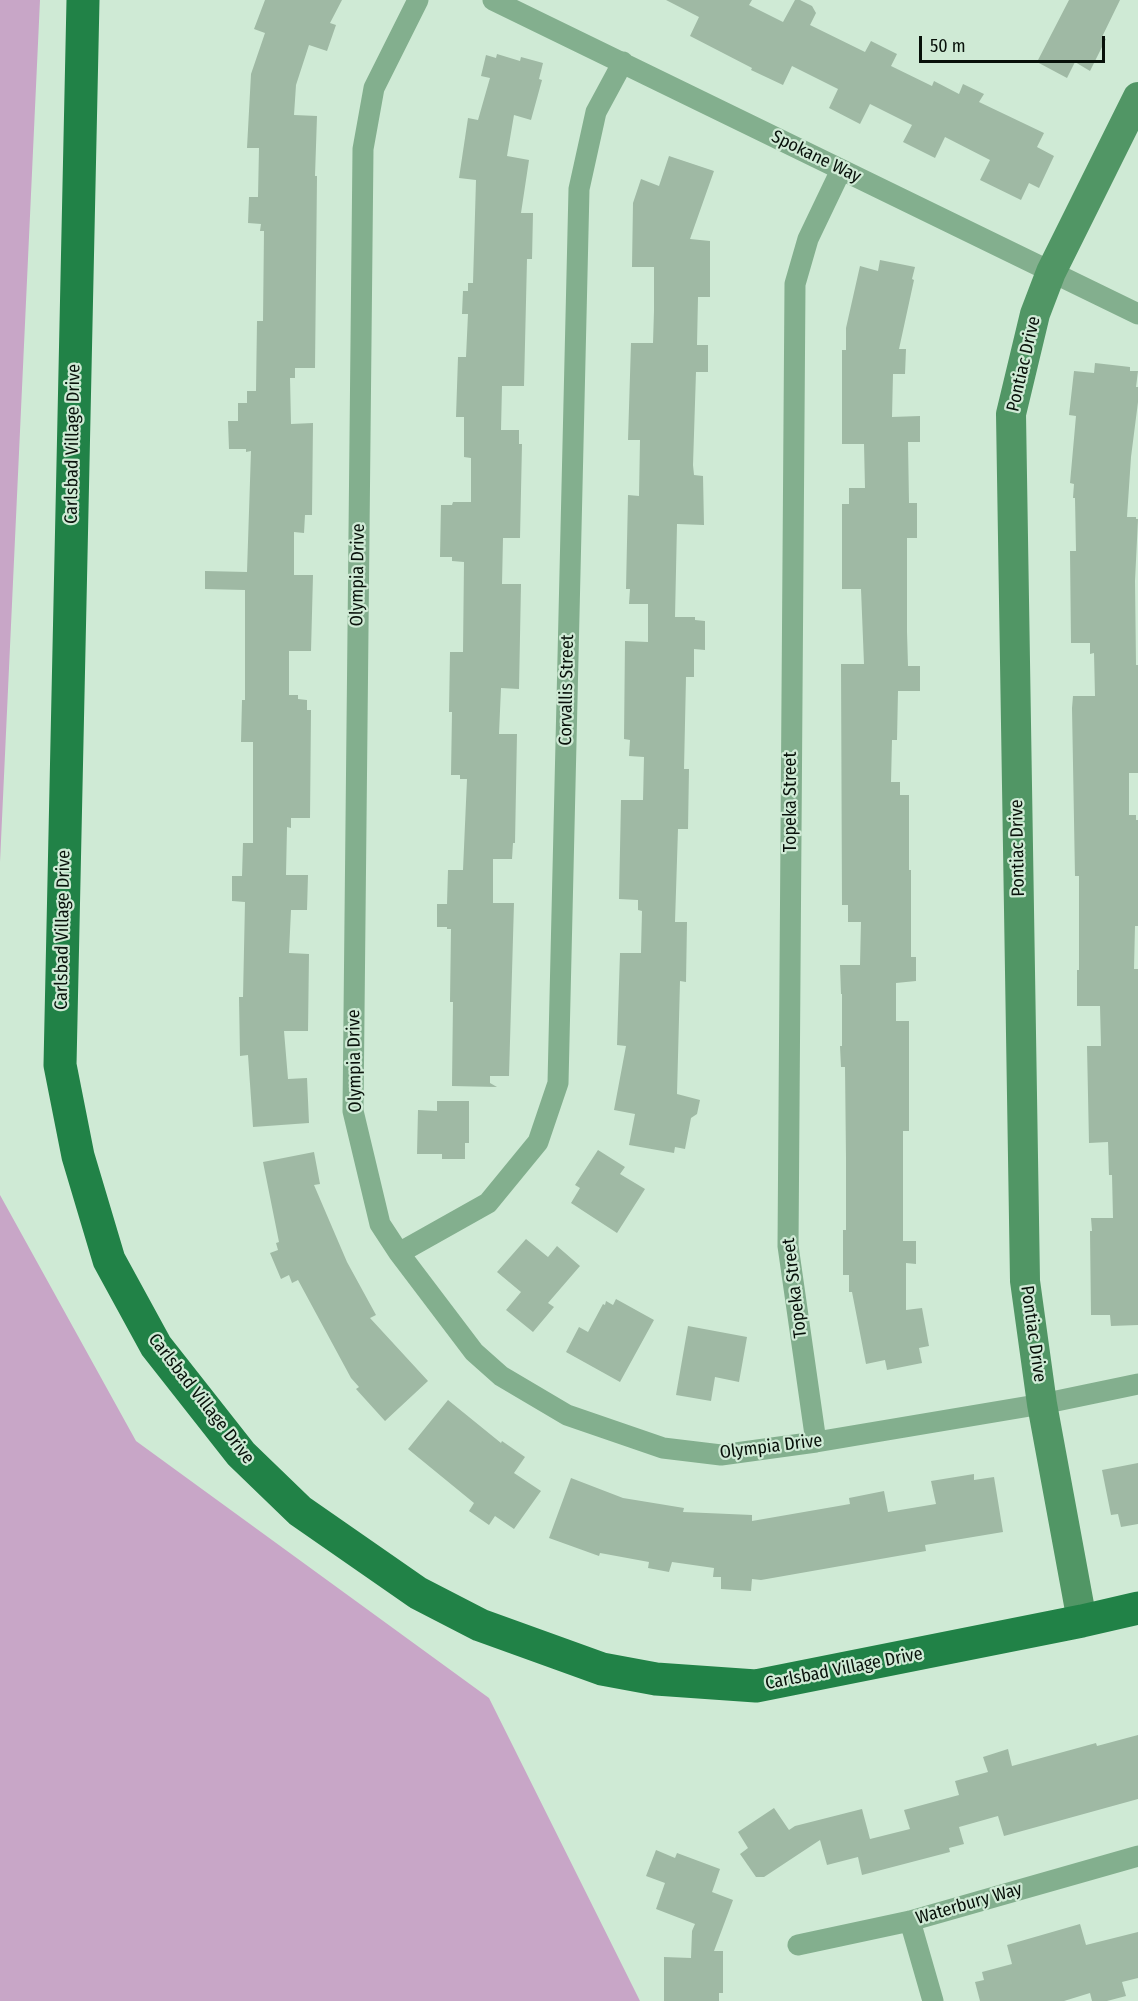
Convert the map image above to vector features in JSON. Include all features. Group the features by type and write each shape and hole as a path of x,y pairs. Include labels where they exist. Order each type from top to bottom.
{"main road":[{"name":"Carlsbad Village Drive","path":"83,0 60,1065 78,1156 109,1260 156,1346 241,1455 300,1511 418,1593 480,1625 602,1669 656,1679 756,1686 1138,1608"},
{"name":"Pontiac Drive","path":"1082,1621 1042,1404 1026,1281 1011,414 1035,314 1051,272 1138,97"}],"street":[{"name":"Olympia Drive","path":"418,0 374,88 363,149 353,1111 380,1224 474,1352 501,1376 567,1415 663,1448 721,1455 816,1442 1042,1404 1138,1384"},
{"name":"Spokane Way","path":"493,0 1138,314"},
{"name":"Corvallis Street","path":"399,1252 488,1203 538,1142 558,1083 579,189 596,112 623,62"},
{"name":"Topeka Street","path":"816,1442 788,1246 795,284 808,240 842,170"},
{"name":"Waterbury Way","path":"798,1945 910,1921 1138,1856"},
{"path":"910,1921 933,2001"}],"shaded area":[{"path":"0,0 40,0 0,862"},
{"path":"0,1195 136,1441 489,1698 640,2001 0,2001"}],"building":[{"path":"265,0 342,0 330,23 336,25 327,51 309,45 296,85 294,115 317,116 315,368 295,368 295,378 290,378 291,424 313,423 312,515 305,515 304,533 294,532 294,575 313,575 311,651 289,651 289,695 298,695 298,699 307,700 307,710 311,710 310,818 291,818 291,828 287,827 286,875 308,875 307,910 291,910 289,953 309,954 308,1031 284,1031 288,1079 307,1078 309,1123 253,1127 248,1055 240,1056 239,997 243,997 245,902 232,901 232,876 242,876 243,843 253,843 253,742 241,742 242,700 245,700 245,590 205,589 205,571 247,572 251,451 229,449 228,421 238,421 238,403 247,403 247,391 256,391 257,321 263,321 264,231 260,231 261,224 248,223 249,197 258,197 259,148 247,148 251,74 265,33 254,29"},
{"path":"666,0 752,0 749,5 783,22 795,0 800,0 812,6 816,13 810,25 865,52 871,41 897,54 891,66 932,86 934,81 959,94 963,84 984,94 979,102 1044,133 1037,147 1054,156 1039,188 1029,183 1021,200 980,180 990,160 945,137 935,158 903,142 912,125 870,104 860,124 829,108 838,89 792,66 783,85 751,70 752,68 690,36 699,17"},
{"path":"1069,0 1120,0 1102,37 1106,39 1090,71 1075,62 1067,78 1037,62"},
{"path":"497,54 520,61 521,57 543,63 539,79 542,80 531,120 514,115 507,156 529,160 521,213 533,213 532,259 527,259 524,386 502,386 501,430 519,430 519,444 522,444 520,538 503,538 502,584 521,584 519,689 501,688 499,734 517,734 515,843 513,843 512,859 493,859 493,903 514,903 509,1076 490,1076 490,1083 497,1087 452,1086 451,929 437,927 437,904 447,904 448,870 463,870 467,779 460,779 460,775 451,775 452,712 449,712 450,652 463,652 464,562 452,561 452,557 440,557 441,505 471,502 471,458 464,457 464,417 456,417 458,357 466,357 468,314 462,314 463,291 468,291 468,283 473,283 476,180 459,178 468,118 478,120 490,78 481,76 486,55 496,58"},
{"path":"669,156 714,171 690,239 710,241 710,297 698,297 697,345 708,345 708,372 696,372 693,465 694,475 703,476 704,525 677,524 675,617 695,617 695,620 705,621 705,650 694,649 694,677 686,677 684,769 689,769 688,829 678,829 675,922 687,922 686,982 680,981 677,1094 700,1100 697,1114 691,1118 685,1149 675,1147 674,1153 629,1145 635,1114 614,1110 626,1046 617,1045 620,953 641,953 642,911 638,910 638,900 619,899 621,800 643,800 644,757 629,756 630,740 624,739 625,641 648,642 648,604 629,604 630,589 626,589 628,495 639,496 640,440 628,440 631,343 653,343 654,311 654,267 632,267 633,203 641,179 659,186"},
{"path":"880,260 915,267 899,349 906,349 905,374 893,374 892,417 920,416 920,442 908,442 909,503 917,503 917,538 907,538 907,632 908,666 920,666 920,691 898,691 897,740 892,740 891,782 900,782 900,795 909,795 911,957 916,957 916,981 896,983 896,1021 909,1021 909,1131 903,1131 903,1241 916,1241 916,1264 906,1263 906,1310 922,1308 929,1346 919,1348 922,1363 887,1370 885,1360 866,1364 852,1292 849,1292 849,1275 843,1275 843,1230 846,1230 845,1067 841,1067 840,1046 842,1046 842,994 840,965 860,965 861,922 848,922 848,905 842,905 841,664 864,664 861,589 842,589 842,504 849,504 849,488 865,488 864,444 842,444 842,350 846,350 846,328 860,266 878,271"},
{"path":"1095,363 1130,367 1130,371 1138,371 1136,387 1138,387 1138,402 1127,517 1138,519 1135,581 1138,773 1129,773 1129,815 1136,815 1136,820 1138,820 1138,926 1135,926 1134,969 1138,969 1138,1325 1111,1326 1110,1315 1091,1315 1091,1218 1113,1218 1112,1175 1109,1175 1108,1142 1089,1143 1087,1046 1101,1046 1100,1006 1077,1006 1079,876 1075,876 1072,708 1073,696 1095,696 1094,653 1090,654 1090,643 1071,643 1070,551 1076,551 1074,484 1070,483 1076,416 1069,415 1074,371 1094,373"},
{"path":"437,1101 469,1101 469,1143 465,1143 465,1159 442,1159 442,1154 417,1154 418,1110 437,1111"},
{"path":"598,1150 625,1167 620,1174 645,1189 617,1233 571,1203 580,1188 575,1185"},
{"path":"314,1152 320,1184 314,1185 347,1262 376,1315 370,1318 428,1381 385,1421 356,1389 359,1387 351,1378 298,1280 292,1283 289,1275 281,1279 270,1253 278,1250 276,1243 279,1242 263,1162"},
{"path":"526,1239 548,1257 557,1246 580,1266 548,1303 554,1307 533,1332 506,1310 521,1292 497,1272"},
{"path":"616,1299 654,1320 620,1382 566,1352 579,1327 588,1332 603,1304 605,1305 606,1301 613,1305"},
{"path":"688,1326 747,1337 739,1382 715,1377 711,1401 676,1395"},
{"path":"448,1400 501,1443 502,1441 525,1457 514,1473 541,1491 514,1529 495,1516 489,1525 469,1511 474,1503 408,1449"},
{"path":"1138,1463 1138,1524 1121,1527 1118,1514 1111,1515 1102,1470"},
{"path":"974,1474 974,1480 994,1477 1003,1532 925,1545 926,1551 761,1580 752,1579 751,1591 721,1589 721,1577 713,1577 714,1568 672,1562 669,1572 648,1568 649,1562 600,1553 599,1556 549,1538 571,1478 623,1498 684,1508 683,1512 752,1515 752,1521 850,1504 849,1498 884,1491 888,1512 936,1504 931,1481"},
{"path":"1138,1735 1138,1799 1004,1836 998,1816 959,1827 964,1844 949,1848 950,1852 862,1875 858,1857 827,1865 820,1840 764,1877 756,1877 740,1854 748,1848 738,1832 774,1808 789,1830 795,1826 862,1809 870,1839 910,1829 904,1810 959,1795 955,1781 988,1772 983,1757 1008,1749 1012,1766 1096,1743 1097,1746"},
{"path":"656,1850 675,1858 677,1853 720,1869 712,1892 733,1900 714,1951 723,1951 723,1993 719,1993 719,2001 664,2001 664,1957 691,1958 692,1931 695,1924 656,1909 665,1883 646,1876"},
{"path":"1080,1924 1086,1945 1138,1932 1138,1978 1122,1982 1126,1996 1107,2001 1092,2001 1090,1993 1064,2001 980,2001 975,1982 984,1980 982,1972 1012,1964 1007,1945"}]}
